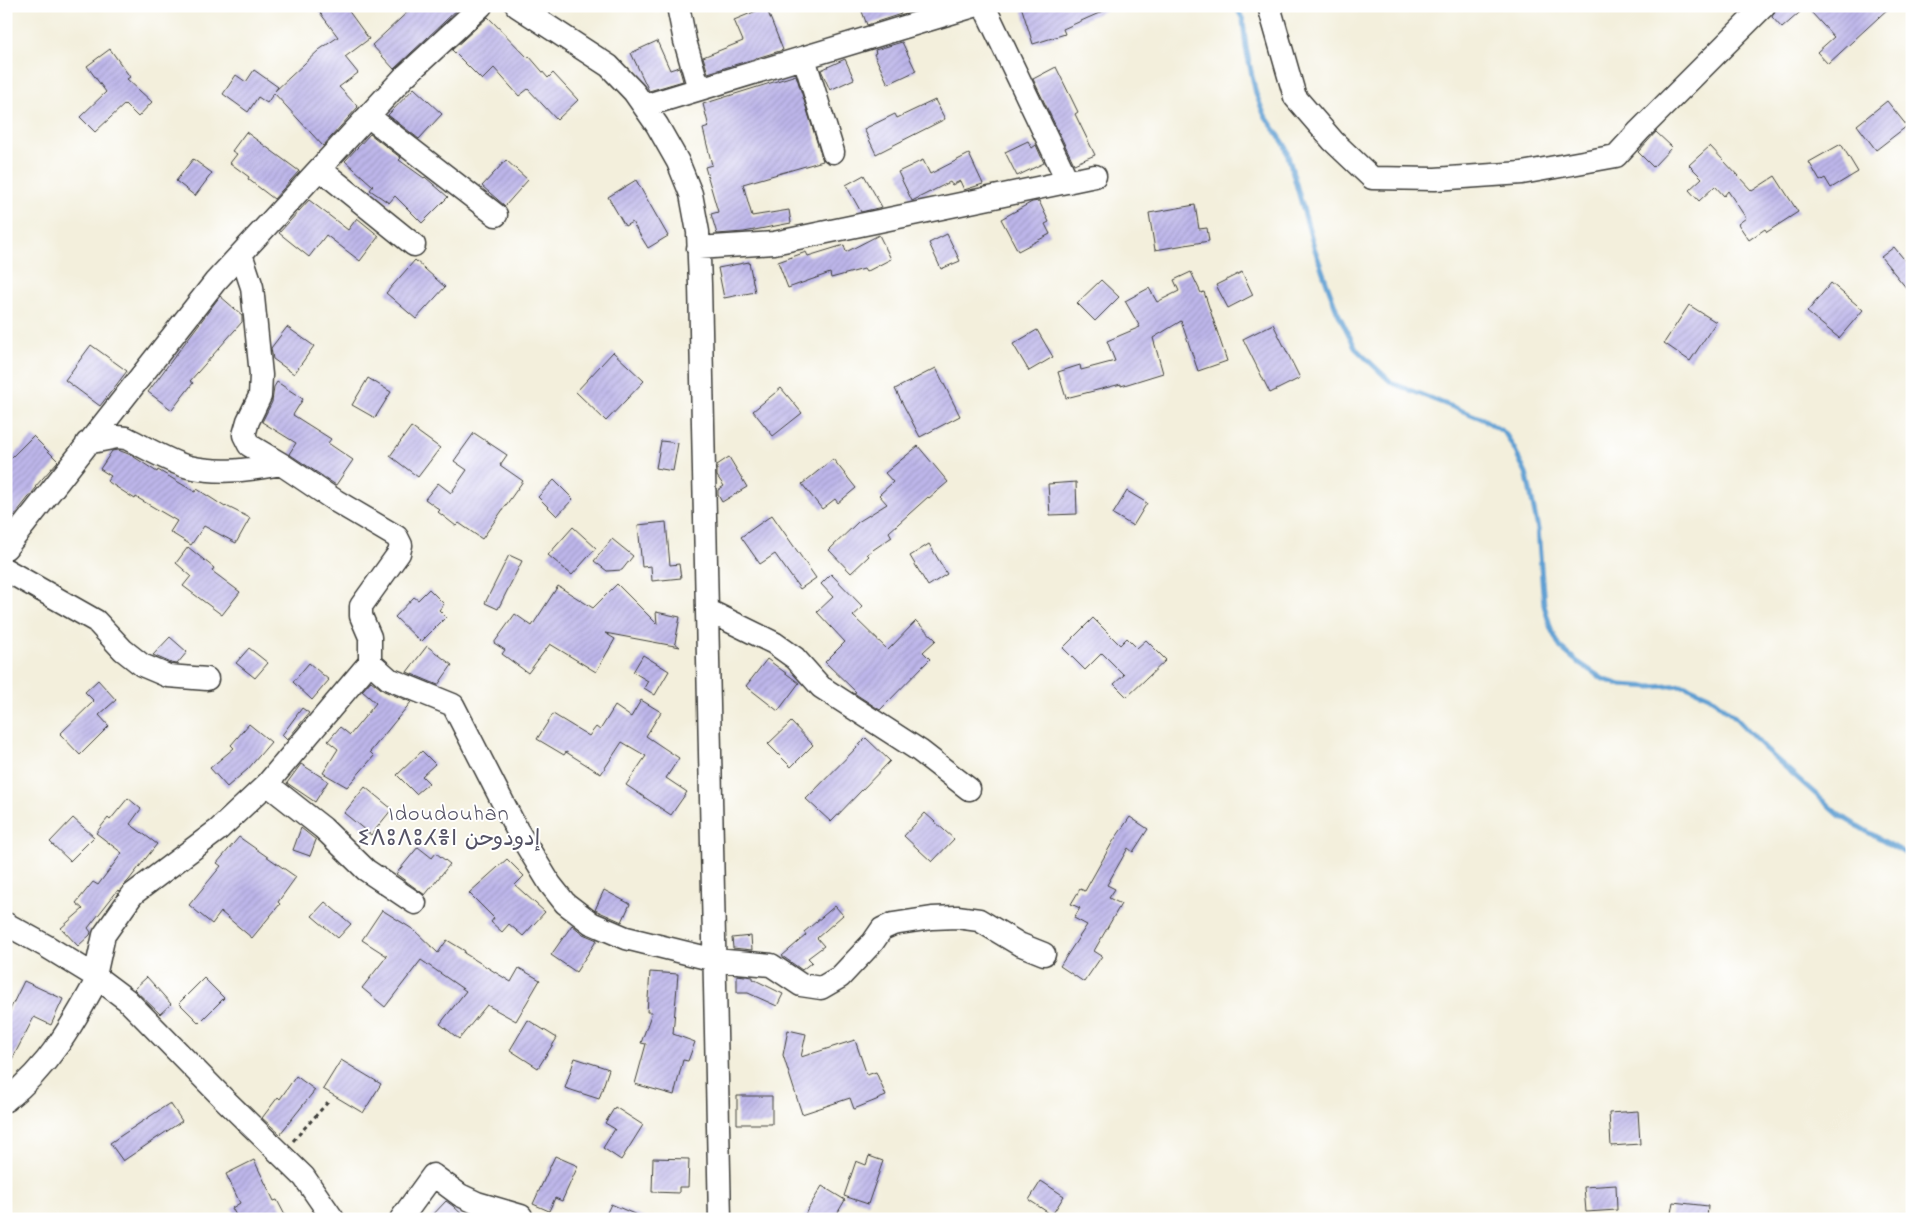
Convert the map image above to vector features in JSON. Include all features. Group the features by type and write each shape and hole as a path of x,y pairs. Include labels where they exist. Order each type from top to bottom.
{"street":[{"path":"6,548 215,282 404,77 482,6"},
{"path":"517,6 608,66 634,92 657,125 678,162 691,194 698,248 720,1219"},
{"path":"678,6 685,41 699,90"},
{"path":"644,106 974,6"},
{"path":"984,6 1068,182"},
{"path":"1269,6 1294,97 1333,141 1372,178 1435,180 1522,173 1616,156 1764,6"},
{"path":"804,58 833,152"},
{"path":"368,116 496,215"},
{"path":"320,169 414,245"},
{"path":"698,248 774,243 1094,176"},
{"path":"6,1100 39,1069 55,1051 71,1027 97,977 104,935 133,894 218,830 266,784 370,662 370,637 361,616 361,606 399,553 402,545 397,537 336,501 249,445 244,435 248,421 260,396 261,375 252,287 241,254"},
{"path":"87,443 117,437 126,438 188,466 211,470 247,471 281,464"},
{"path":"6,570 96,621 123,650 142,665 168,676 207,679"},
{"path":"707,610 774,643 795,658 821,687 920,751 970,789"},
{"path":"370,662 389,679 453,705 517,830 550,884 566,903 591,923 626,938 715,960 771,965 800,985 821,988 840,977 873,942 882,929 893,924 932,918 979,920 1018,944 1044,954"},
{"path":"266,784 323,828 366,870 415,903"},
{"path":"6,924 97,977 127,1000 304,1178 333,1219"},
{"path":"401,1219 433,1175 468,1199 521,1216"}],"path":[{"path":"281,1154 328,1102"}],"building":[{"path":"315,6 345,6 369,39 345,57 358,73 339,87 358,107 323,146 274,93 267,103 258,97 248,112 223,94 236,75 246,82 254,70 278,87 275,91 319,50 338,37"},
{"path":"414,6 461,6 394,69 372,45"},
{"path":"860,6 899,6 901,14 867,25"},
{"path":"1021,6 1115,6 1063,29 1065,34 1033,44"},
{"path":"1777,6 1807,6 1782,28 1772,17"},
{"path":"1817,6 1891,6 1828,64 1817,52 1834,37 1811,12"},
{"path":"766,7 783,50 708,73 703,57 743,41 734,20"},
{"path":"488,17 528,58 529,56 548,78 553,73 578,100 557,120 528,89 519,96 494,68 482,80 452,50"},
{"path":"657,41 670,70 679,67 683,81 649,91 631,53"},
{"path":"902,42 916,71 888,84 874,54 876,53 875,50"},
{"path":"110,49 130,77 127,79 152,102 138,117 125,104 95,132 80,117 106,92 87,66"},
{"path":"845,59 854,79 830,90 821,70"},
{"path":"1056,67 1078,112 1075,114 1095,155 1074,164 1033,79"},
{"path":"796,75 823,161 743,184 752,216 789,210 791,223 744,232 717,234 711,214 718,212 705,167 712,165 703,129 709,127 703,104"},
{"path":"414,88 442,114 419,139 388,115"},
{"path":"935,100 945,119 876,154 864,129 895,114 897,118"},
{"path":"1887,101 1907,126 1876,150 1857,125"},
{"path":"246,132 299,171 274,199 230,163 237,154 232,151"},
{"path":"1656,132 1672,147 1653,167 1638,152"},
{"path":"370,134 401,158 399,160 425,177 448,197 422,223 395,196 389,203 370,190 373,186 345,161"},
{"path":"1028,141 1032,148 1036,145 1044,163 1017,176 1005,152"},
{"path":"1841,144 1858,172 1831,188 1825,178 1820,181 1809,162"},
{"path":"1710,146 1752,191 1775,176 1798,212 1767,232 1765,229 1749,240 1738,224 1746,218 1728,191 1724,196 1715,186 1699,201 1689,190 1702,178 1689,165"},
{"path":"969,154 983,184 964,190 960,181 952,185 950,182 912,201 898,172 923,160 930,174"},
{"path":"193,159 212,173 195,196 176,181"},
{"path":"506,160 528,180 505,206 482,186"},
{"path":"864,175 882,207 861,212 846,185"},
{"path":"636,180 668,236 648,248 632,222 625,226 608,197"},
{"path":"309,200 348,230 357,218 379,236 360,261 326,235 309,257 279,233"},
{"path":"1039,201 1049,222 1045,224 1050,234 1018,251 1001,219 1032,202"},
{"path":"1195,205 1199,229 1207,228 1209,241 1155,250 1149,213"},
{"path":"947,234 960,261 941,269 929,243"},
{"path":"879,235 891,259 866,272 864,269 831,278 830,273 788,288 778,262 806,252 808,256 844,245 846,252"},
{"path":"1894,247 1912,269 1912,295 1881,257"},
{"path":"415,260 445,287 416,319 386,293"},
{"path":"749,262 755,292 724,298 718,268"},
{"path":"1191,272 1201,293 1204,292 1227,361 1198,371 1181,321 1153,338 1163,373 1121,386 1121,384 1066,398 1058,372 1080,365 1081,370 1115,361 1107,341 1140,327 1125,301 1149,288 1157,302 1179,291 1174,280"},
{"path":"1242,272 1253,295 1228,308 1216,285"},
{"path":"1101,280 1119,297 1095,321 1077,303"},
{"path":"1831,283 1863,310 1839,338 1807,312"},
{"path":"220,296 242,315 242,322 190,381 193,383 172,410 148,392"},
{"path":"1689,305 1716,322 1690,361 1664,343"},
{"path":"1273,324 1300,378 1270,393 1243,339"},
{"path":"287,327 314,346 294,374 273,359 271,348"},
{"path":"1037,330 1053,357 1029,371 1013,344"},
{"path":"91,345 127,371 100,406 65,380"},
{"path":"613,352 644,381 606,421 576,392"},
{"path":"936,368 960,416 920,437 895,389"},
{"path":"368,378 391,392 375,418 352,405"},
{"path":"277,382 303,399 293,415 331,439 328,443 353,460 336,485 289,454 296,443 262,422 272,402 274,387"},
{"path":"781,388 802,413 773,436 753,411"},
{"path":"411,427 440,448 418,477 390,456"},
{"path":"474,433 507,455 500,465 523,481 482,539 459,523 456,526 438,512 440,510 425,499 438,483 451,493 467,470 454,461"},
{"path":"33,436 58,461 35,487 6,526 6,463"},
{"path":"661,441 678,443 673,471 656,468"},
{"path":"918,446 948,482 889,532 892,537 867,554 869,556 851,573 829,550 858,522 887,504 879,495 893,482 885,473"},
{"path":"118,450 131,455 157,472 158,470 195,492 197,489 225,507 250,518 236,543 204,526 191,545 170,532 177,521 136,497 135,499 107,481 111,476 100,469 112,451"},
{"path":"729,457 747,487 722,502 718,495 718,490 724,486 717,476 717,465"},
{"path":"833,459 856,488 838,503 835,499 822,509 802,484"},
{"path":"554,480 573,499 557,516 538,497"},
{"path":"1076,482 1077,514 1050,515 1048,484"},
{"path":"1127,491 1147,503 1133,526 1113,514"},
{"path":"772,515 816,578 800,589 775,554 760,564 741,537"},
{"path":"666,522 670,565 679,564 681,578 652,581 651,566 642,567 638,525"},
{"path":"573,527 596,548 572,575 548,555"},
{"path":"612,539 633,556 622,570 607,571 594,561"},
{"path":"929,544 947,574 928,586 910,556"},
{"path":"188,547 214,568 212,571 240,592 222,615 183,586 191,576 176,563"},
{"path":"509,555 522,561 498,609 485,603"},
{"path":"831,574 863,607 853,616 888,650 916,621 936,640 923,652 930,659 880,710 854,693 856,692 825,662 845,642 817,612 833,597 821,584"},
{"path":"617,584 657,624 656,612 680,617 675,643 680,647 605,633 615,639 596,672 550,644 528,673 502,654 505,650 494,643 515,614 532,626 558,586 593,608"},
{"path":"429,589 444,604 439,610 446,617 421,642 395,617 414,597 418,600"},
{"path":"1093,618 1120,645 1127,638 1137,648 1146,640 1166,660 1127,697 1114,684 1124,675 1102,653 1085,670 1063,648"},
{"path":"170,637 187,652 177,664 153,655"},
{"path":"427,646 452,665 438,685 407,672"},
{"path":"249,648 268,663 255,678 236,663"},
{"path":"643,655 669,671 655,695 644,688 648,681 633,672"},
{"path":"767,659 799,683 778,711 746,686"},
{"path":"309,663 329,680 312,700 293,682"},
{"path":"98,680 116,700 99,715 109,726 80,755 60,734 94,701 85,692"},
{"path":"371,681 384,691 411,702 370,752 374,756 347,787 323,773 338,749 328,741 340,727 350,735 376,703 362,691"},
{"path":"641,700 661,712 646,736 679,758 666,778 687,792 671,815 626,785 646,756 622,742 601,774 566,752 564,755 537,739 553,714 589,736 596,727 600,730 615,706 631,717"},
{"path":"302,708 309,713 287,740 282,735"},
{"path":"791,722 813,745 791,767 768,744"},
{"path":"249,724 271,742 248,769 227,787 210,768 234,748 231,745"},
{"path":"866,738 890,761 831,822 806,799"},
{"path":"422,751 435,764 422,776 429,783 416,794 397,775"},
{"path":"301,764 328,781 315,802 287,783"},
{"path":"365,787 392,809 371,835 344,813"},
{"path":"128,798 141,809 130,824 157,844 88,928 91,932 90,935 78,946 61,928 83,909 76,903 93,882 98,885 122,853 96,833 108,818 110,820"},
{"path":"925,813 954,839 932,862 904,836"},
{"path":"1130,817 1148,829 1133,852 1128,848 1107,885 1115,889 1109,898 1121,904 1094,951 1102,956 1084,982 1060,966 1087,925 1074,918 1080,908 1071,904 1080,889 1085,891 1112,843"},
{"path":"73,818 94,837 70,861 50,842"},
{"path":"301,828 316,840 310,856 293,850"},
{"path":"239,837 296,877 278,902 280,904 252,938 221,912 212,924 189,905 221,866 217,863"},
{"path":"418,847 432,858 436,853 450,864 425,895 396,874"},
{"path":"507,859 524,876 515,885 545,912 523,936 509,924 502,932 491,922 494,918 469,893"},
{"path":"604,890 630,904 622,922 595,910"},
{"path":"325,902 351,924 338,938 312,916"},
{"path":"835,906 843,915 817,938 824,946 808,958 812,962 802,970 782,956 806,935 804,932"},
{"path":"382,910 414,930 438,953 447,940 465,951 464,953 511,982 519,968 540,980 516,1021 487,1005 459,1039 440,1024 466,991 421,960 385,1007 362,988 387,956 362,940"},
{"path":"572,925 583,934 597,940 576,972 551,955"},
{"path":"751,936 752,950 733,948 732,938"},
{"path":"650,972 678,974 673,1034 695,1042 688,1061 683,1060 674,1095 635,1084 646,1044 641,1043 652,1012 647,1012"},
{"path":"737,975 753,977 753,979 783,994 777,1006 748,993 737,993"},
{"path":"147,977 171,1004 160,1014 134,989"},
{"path":"204,978 224,998 199,1023 179,1003"},
{"path":"24,981 63,999 51,1025 34,1017 6,1071 6,1018"},
{"path":"528,1020 557,1038 538,1068 510,1050"},
{"path":"788,1030 806,1034 801,1057 855,1040 867,1075 876,1072 886,1096 854,1109 850,1098 802,1114 783,1055"},
{"path":"575,1058 609,1069 599,1099 565,1088"},
{"path":"341,1060 381,1084 363,1113 323,1089"},
{"path":"296,1076 315,1090 280,1134 262,1118 278,1097 280,1099"},
{"path":"737,1096 772,1096 772,1124 737,1124"},
{"path":"170,1103 182,1121 123,1161 110,1143"},
{"path":"615,1107 643,1125 621,1160 603,1148 615,1129 605,1123"},
{"path":"1638,1111 1640,1144 1611,1146 1609,1113"},
{"path":"555,1156 578,1166 562,1201 555,1198 549,1211 533,1204"},
{"path":"869,1156 883,1161 868,1204 844,1196 856,1161 866,1165"},
{"path":"653,1158 689,1159 688,1187 679,1187 679,1193 652,1192"},
{"path":"254,1160 274,1201 277,1200 287,1219 238,1219 232,1208 240,1203 226,1174"},
{"path":"1041,1181 1064,1196 1052,1215 1029,1200"},
{"path":"1616,1185 1617,1210 1586,1212 1584,1187"},
{"path":"822,1186 845,1200 834,1219 802,1219"},
{"path":"446,1201 453,1206 467,1219 429,1219"},
{"path":"1673,1202 1708,1206 1707,1219 1670,1219"},
{"path":"611,1204 646,1219 604,1219"}],"waterway":[{"path":"1236,6 1243,20 1246,48 1256,94 1264,114 1285,145 1314,247 1337,311 1356,349 1392,383 1483,419 1505,433 1515,450 1527,476 1538,529 1544,605 1551,629 1560,647 1603,679 1621,685 1652,687 1684,685 1709,696 1733,715 1765,749 1839,815 1912,857"}],"district":[{"name":"Idoudouhan ⵉⴷⵓⴷⵓⵃⴻⵏ إدودوحن","path":"449,828"}]}
